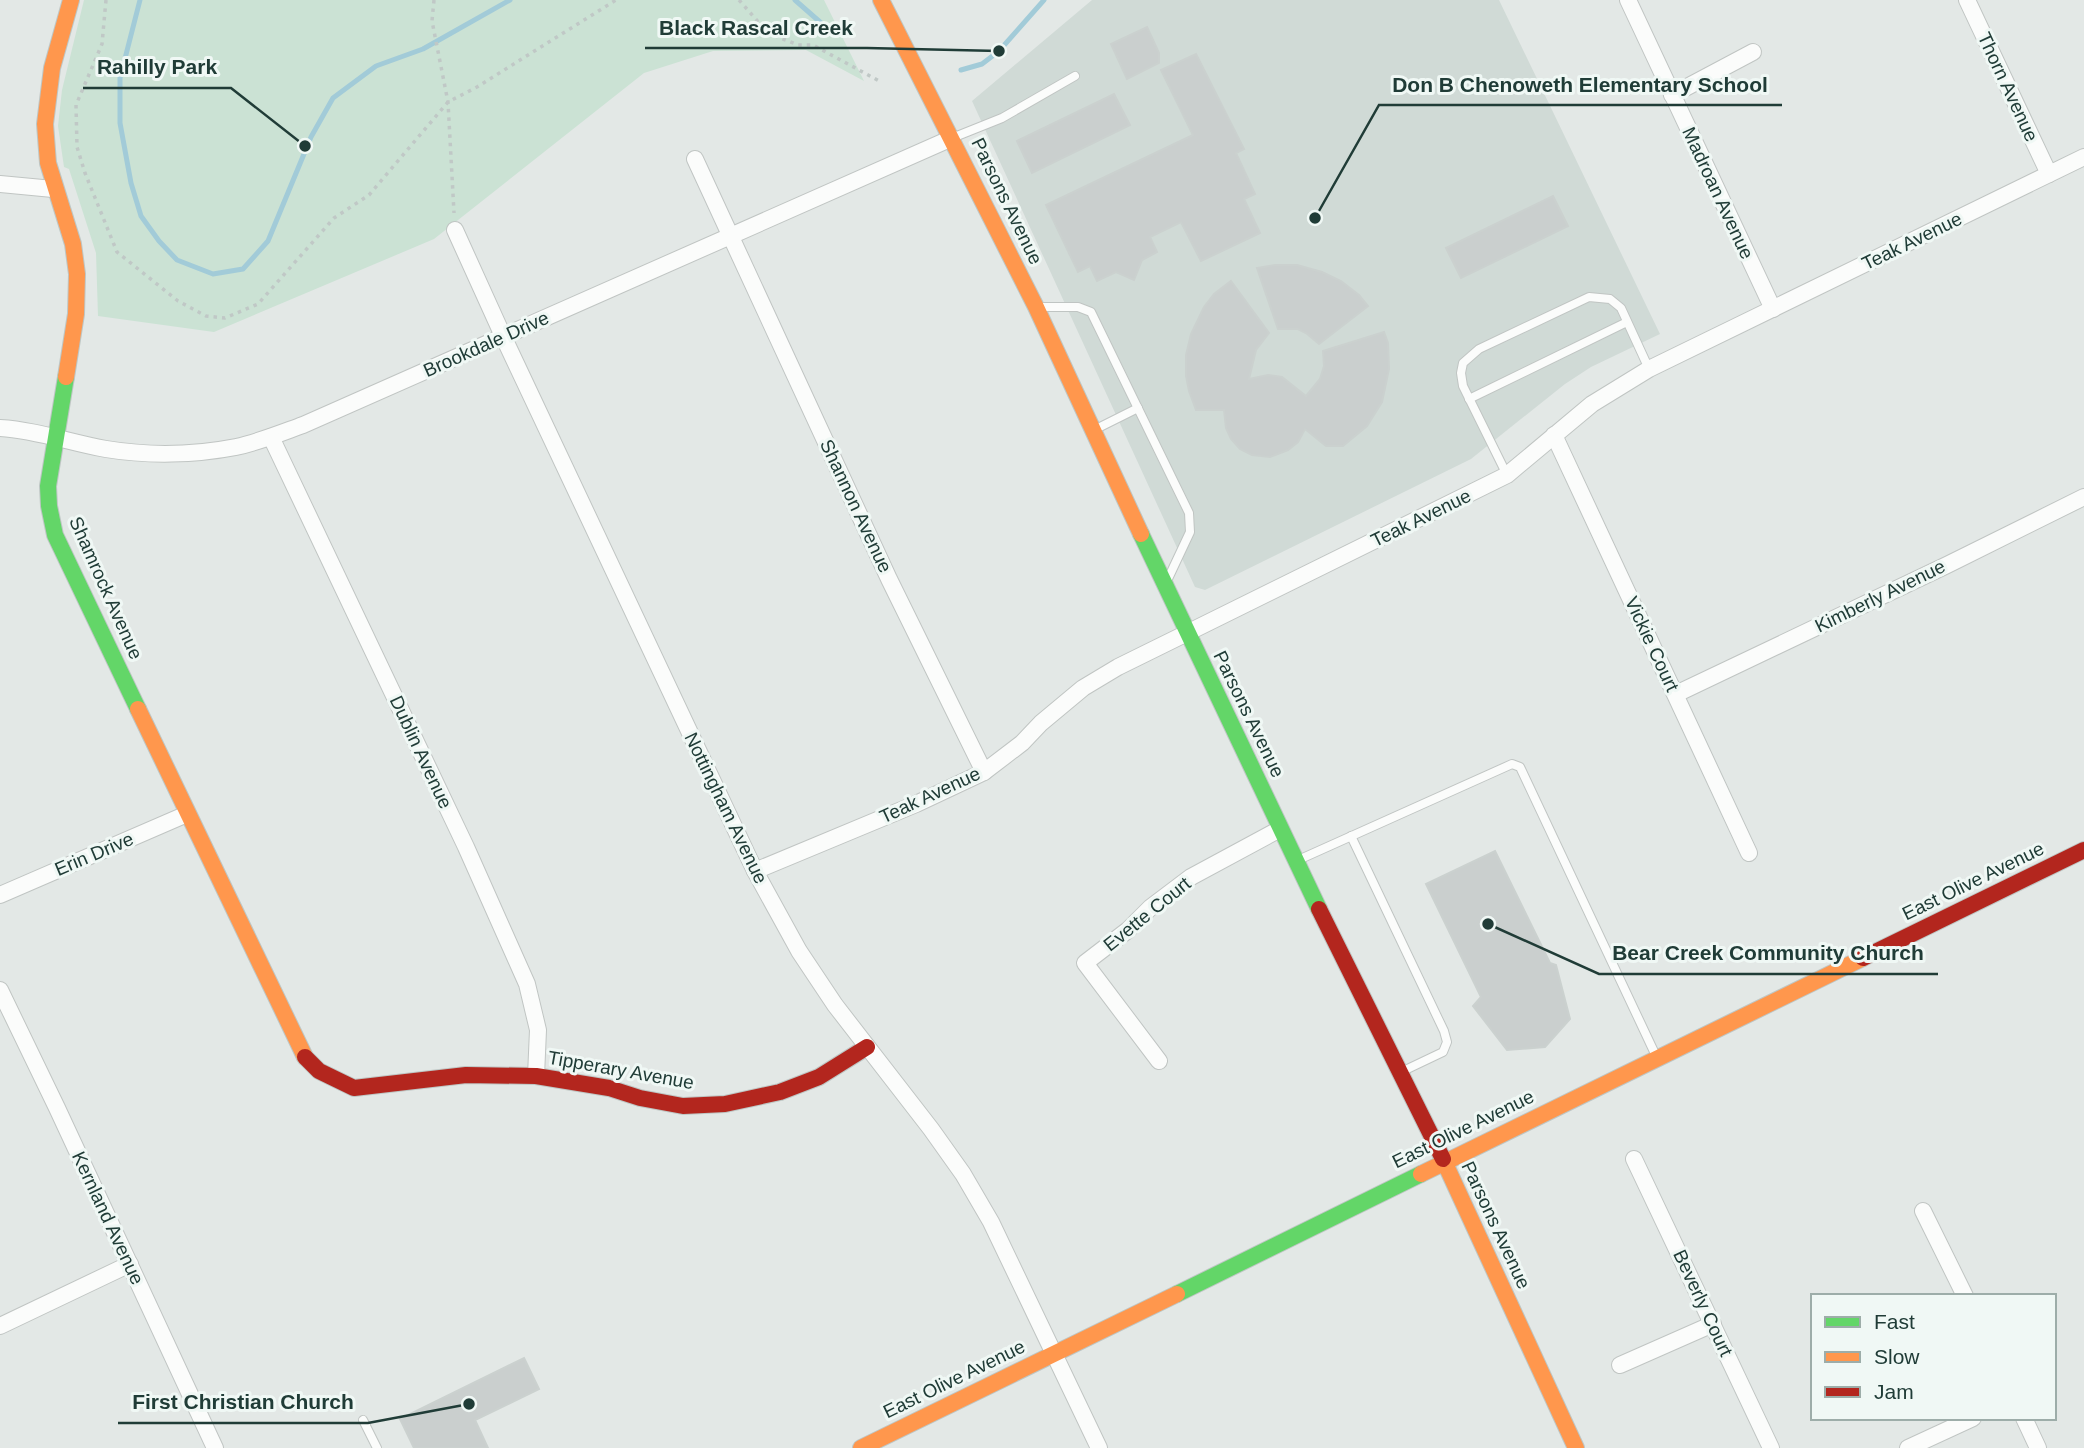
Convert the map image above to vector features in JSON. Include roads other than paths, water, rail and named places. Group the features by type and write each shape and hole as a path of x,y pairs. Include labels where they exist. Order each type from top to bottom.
{"street":[{"name":"Shamrock Avenue","path":"71,0 59,39 47,103 45,131 46,156 53,189 71,237 78,291 48,486 55,535 302,1054 319,1071"},
{"name":"Parsons Avenue","path":"881,0 1036,307 1280,829 1444,1161 1576,1448"},
{"name":"Madroan Avenue","path":"1628,0 1773,309"},
{"name":"Thorn Avenue","path":"1967,0 2049,174"},
{"path":"1672,95 1753,52"},
{"name":"Brookdale Drive","path":"0,429 107,449 150,453 236,447 271,437 316,420 953,138"},
{"name":"Teak Avenue","path":"755,871 916,804 984,772 1022,743 1083,688 1118,667 1507,475 1592,404 1649,369 2084,157"},
{"name":"Shannon Avenue","path":"695,159 889,579 984,772"},
{"path":"0,184 53,189"},
{"name":"Nottingham Avenue","path":"455,230 755,871 799,951 835,1005 963,1174 991,1222 1099,1448"},
{"name":"Vickie Court","path":"1555,435 1749,853"},
{"name":"Dublin Avenue","path":"271,437 466,847 527,984 538,1030 536,1076"},
{"name":"Kimberly Avenue","path":"1676,694 2084,497"},
{"name":"Erin Drive","path":"0,895 187,814"},
{"name":"Evette Court","path":"1159,1061 1085,963 1191,877 1280,829"},
{"name":"East Olive Avenue","path":"861,1448 2084,850"},
{"name":"Kernland Avenue","path":"0,990 215,1448"},
{"name":"Tipperary Avenue","path":"319,1071 354,1088 466,1075 536,1076 609,1088 640,1098 683,1106 725,1104 780,1092 819,1077 867,1047"},
{"name":"Beverly Court","path":"1634,1159 1771,1448"},
{"path":"1923,1211 1964,1294"},
{"path":"0,1326 130,1264"},
{"path":"1620,1365 1713,1324"},
{"path":"1908,1448 1969,1420"},
{"path":"2025,1420 2038,1448"}],"lane":[{"path":"953,138 1002,118 1075,76"},
{"path":"1507,475 1463,386 1463,363 1479,349 1589,297 1610,299 1621,308 1649,369"},
{"path":"1036,307 1078,307 1091,312 1189,513 1190,532 1165,585"},
{"path":"1469,399 1627,322"},
{"path":"1093,430 1138,408"},
{"path":"1296,861 1512,764 1520,767 1657,1058"},
{"path":"1351,836 1447,1042 1443,1052 1401,1072"},
{"path":"363,1420 377,1448"}],"waterway":[{"path":"140,0 120,78 120,123 131,183 141,216 159,241 177,260 213,274 243,269 268,241 311,137 333,98 376,66 423,49 510,0"},
{"path":"795,0 828,29"},
{"path":"961,70 982,64 999,51 1044,0"}],"place":[{"name":"Black Rascal Creek","path":"999,51"},
{"name":"Rahilly Park","path":"305,146"},
{"name":"Don B Chenoweth Elementary School","path":"1315,218"},
{"name":"Bear Creek Community Church","path":"1488,924"},
{"name":"First Christian Church","path":"469,1404"}]}
